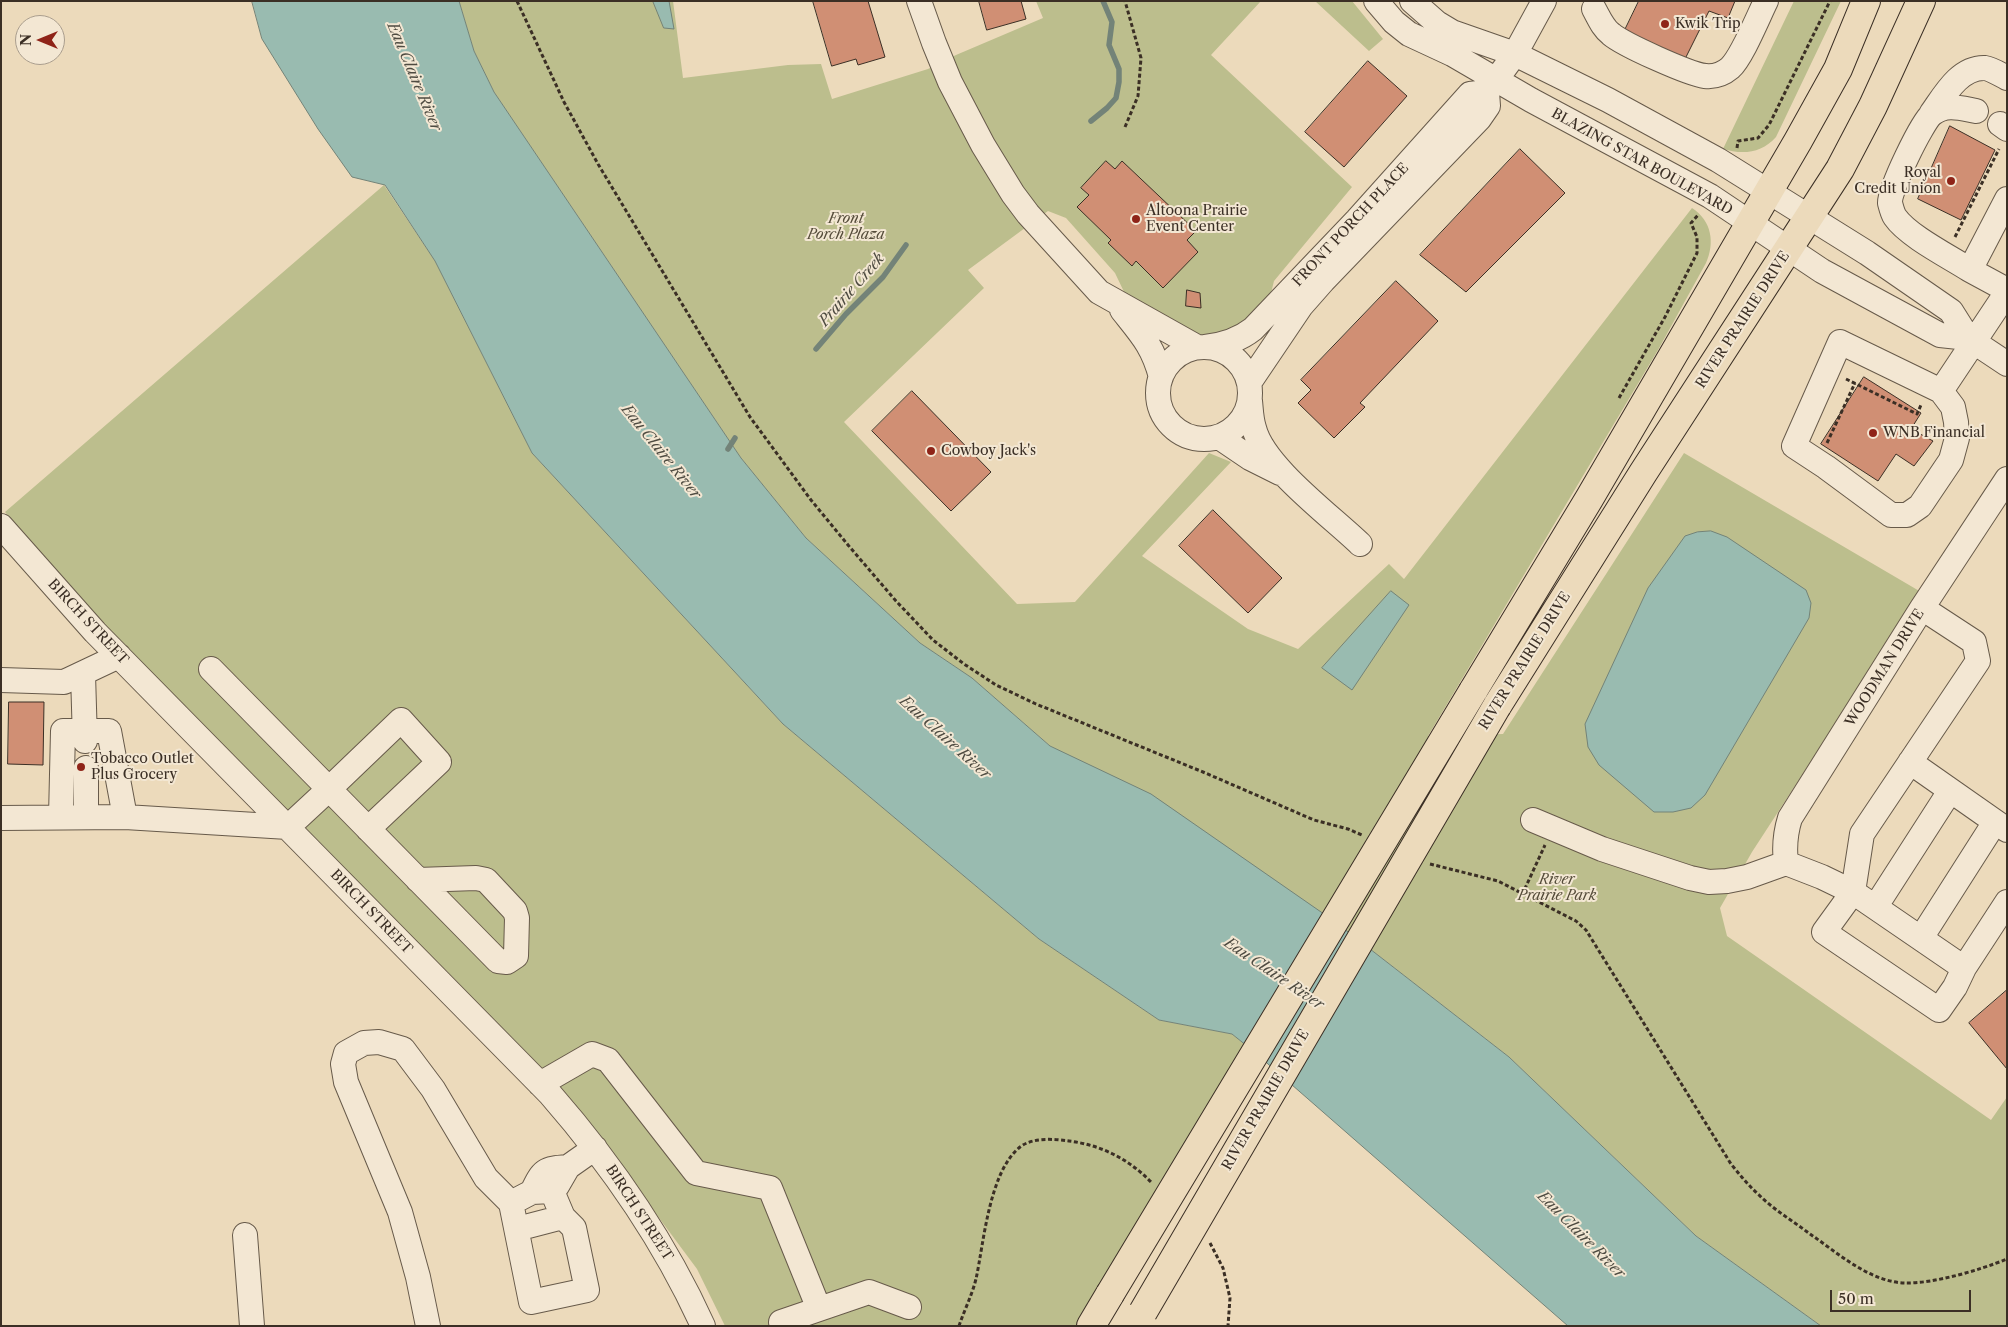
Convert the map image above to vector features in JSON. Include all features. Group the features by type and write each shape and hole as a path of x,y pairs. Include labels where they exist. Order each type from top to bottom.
{"main road":[{"name":"RIVER PRAIRIE DRIVE","path":"1091,1326 1589,498 1838,69 1866,1"},
{"name":"RIVER PRAIRIE DRIVE","path":"1139,1319 1497,706 1643,473 1840,169 1874,106 1921,1"}],"street":[{"path":"919,1 950,82 983,144 1013,194 1036,224 1099,292 1201,347 1220,350 1234,357 1244,368 1250,392 1254,430 1275,463 1287,477 1360,544"},
{"name":"BLAZING STAR BOULEVARD","path":"1376,1 1394,22 1409,34 1452,54 1492,86 1710,196 1822,271 1940,335 1970,340 2007,364"},
{"name":"BLAZING STAR BOULEVARD","path":"1412,1 1437,23 1452,32 1515,54 1608,100 1718,160 1867,253 1951,311 1970,340"},
{"name":"FRONT PORCH PLACE","path":"1219,437 1230,432 1246,413 1250,392 1301,306 1471,129 1488,106 1492,86 1515,54 1544,1"},
{"path":"1593,4 1602,25 1610,34 1627,44 1690,72 1704,76 1717,76 1730,68 1746,44 1766,1"},
{"path":"1936,389 2007,291 1970,270 1906,228 1895,216 1890,202 1893,187 1921,128 1950,87 1968,71 1986,68 2007,78"},
{"name":"FRONT PORCH PLACE","path":"1160,377 1166,366 1185,351 1233,341 1254,329 1357,220 1470,94 1492,86"},
{"path":"1931,114 1948,106 1976,111"},
{"path":"1970,270 2007,199"},
{"path":"1116,302 1146,340 1155,356 1160,377 1158,400 1162,413 1170,424 1180,433 1192,438 1206,440 1219,437 1250,458 1287,477"},
{"path":"1840,342 1936,389 1953,407 1957,438 1951,460 1920,506 1907,515 1891,515 1794,446 1840,342"},
{"name":"WOODMAN DRIVE","path":"1786,863 1784,847 1790,818 1922,608 2007,479"},
{"name":"BIRCH STREET","path":"1,526 95,632 540,1084 595,1148 643,1214 670,1260 703,1326"},
{"path":"1922,608 1974,642 1978,662 1862,834 1853,892 1824,932 1938,1010 2007,902"},
{"path":"1,680 64,682 119,656"},
{"path":"210,670 418,880"},
{"path":"83,674 85,736"},
{"path":"1,818 125,817 288,827 401,720 439,762 368,829"},
{"path":"61,817 63,731 85,736 109,731 125,817"},
{"path":"1910,762 2001,826 1921,938"},
{"path":"86,768 86,817"},
{"path":"1876,906 1950,791"},
{"path":"1543,824 1644,864 1709,882 1747,877 1786,863 1822,876 1853,892 1964,968"},
{"path":"428,1326 418,1277 400,1212 346,1082 343,1064 346,1053 364,1043 379,1042 403,1049 433,1089 486,1178 511,1203 531,1302 586,1290 574,1228 542,1191"},
{"path":"540,1084 592,1054 608,1060 696,1173 770,1188 819,1309"},
{"path":"511,1203 558,1186 568,1167 595,1148"},
{"path":"517,1229 563,1217"},
{"path":"245,1235 252,1326"},
{"path":"781,1322 869,1292 909,1307"}],"path":[{"path":"517,1 564,102 598,164 750,417 790,473 842,538 896,601 934,640 964,664 996,685 1036,704 1203,772 1314,820 1366,836"},
{"path":"1125,1 1140,58 1138,96 1125,127"},
{"path":"1737,152 1738,141 1758,138 1769,125 1830,1"},
{"path":"1955,237 2002,134"},
{"path":"1697,240 1691,223 1699,214"},
{"path":"1840,377 1855,382 1917,414 1936,389"},
{"path":"1825,448 1855,382"},
{"path":"1522,895 1543,824"},
{"path":"1426,863 1498,881 1522,895 1576,921 1586,930 1731,1164 1745,1181 1774,1208 1851,1263 1885,1279 1902,1283 1920,1283 1981,1268 2007,1259"},
{"path":"959,1326 975,1282 993,1191 1009,1162 1021,1147 1035,1141 1053,1139 1104,1148 1138,1169 1158,1189"},
{"path":"1209,1242 1223,1268 1229,1290 1228,1326"}],"green space":[{"name":"River Prairie Park","path":"459,1 673,1 683,78 788,65 821,64 832,99 928,69 1043,18 1036,1 1261,1 1211,55 1352,187 1274,281 1269,301 1234,332 1211,336 1195,335 1126,296 1115,273 1066,218 1048,211 968,270 984,288 844,422 1017,604 1075,602 1209,453 1231,462 1142,556 1248,629 1298,649 1389,564 1404,579 1692,208 1699,213 1708,226 1711,240 1706,263 1658,350 1428,736 1503,734 1684,453 1921,592 1752,852 1720,908 1727,936 1991,1120 2007,1097 2007,1326 1821,1326 1696,1236 1509,1057 1334,921 1050,746 972,678 920,643 806,538 741,458 494,92 474,51"},
{"path":"1315,1 1352,1 1383,39 1369,51"},
{"path":"1794,1 1841,1 1776,137 1765,146 1752,151 1738,152 1723,149"},
{"path":"384,185 435,261 532,453 783,724 1039,939 1159,1020 1232,1034 1252,1050 1086,1326 725,1326 697,1269 616,1160 161,686 79,597 5,512"}],"water":[{"name":"Eau Claire River","path":"252,1 459,1 474,51 494,92 741,458 806,538 920,643 972,678 1050,746 1151,794 1334,921 1509,1057 1696,1236 1821,1326 1568,1326 1232,1034 1159,1020 1039,939 783,724 532,453 435,261 385,185 352,177 318,129 262,39"},
{"path":"653,1 669,1 674,29 664,28"},
{"path":"1711,531 1727,537 1806,590 1811,603 1809,618 1705,795 1691,808 1673,812 1654,812 1599,765 1588,747 1585,724 1648,588 1685,536 1697,532"},
{"path":"1391,591 1409,605 1352,690 1322,668"}],"building":[{"path":"813,1 868,1 885,57 858,65 856,59 832,66"},
{"path":"979,1 1021,1 1026,19 987,30"},
{"name":"Kwik Trip","path":"1639,1 1735,1 1728,18 1709,11 1685,59 1625,30"},
{"path":"1368,61 1407,96 1344,167 1305,132"},
{"path":"1950,126 1995,150 1961,220 1918,199"},
{"path":"1520,149 1565,193 1466,292 1420,255"},
{"name":"Altoona Prairie Event Center","path":"1106,161 1115,169 1122,161 1196,231 1187,240 1198,252 1163,288 1136,261 1132,266 1108,243 1111,240 1077,207 1089,195 1081,188"},
{"path":"1396,281 1438,321 1360,403 1365,407 1334,438 1298,403 1311,390 1301,380"},
{"path":"1187,290 1200,293 1201,308 1186,306"},
{"path":"1864,377 1921,413 1911,429 1933,441 1914,466 1896,454 1878,481 1821,444"},
{"name":"Cowboy Jack's","path":"912,391 991,472 951,511 872,431"},
{"path":"1213,510 1282,578 1248,613 1179,546"},
{"path":"9,702 44,702 43,765 8,764"},
{"path":"2007,990 2007,1069 1969,1023"}],"waterway":[{"name":"Prairie Creek","path":"1091,121 1116,98 1119,82 1119,69 1109,45 1112,22 1103,1"},
{"name":"Prairie Creek","path":"816,349 846,314 883,277 906,245"},
{"name":"Prairie Creek","path":"728,449 735,438"}],"place":[{"name":"Kwik Trip","path":"1665,24"},
{"name":"Royal Credit Union","path":"1951,181"},
{"name":"Altoona Prairie Event Center","path":"1136,219"},
{"name":"WNB Financial","path":"1873,433"},
{"name":"Cowboy Jack's","path":"931,451"},
{"name":"Tobacco Outlet Plus Grocery","path":"81,767"}],"park label":[{"name":"Front Porch Plaza","path":"846,227"}]}
